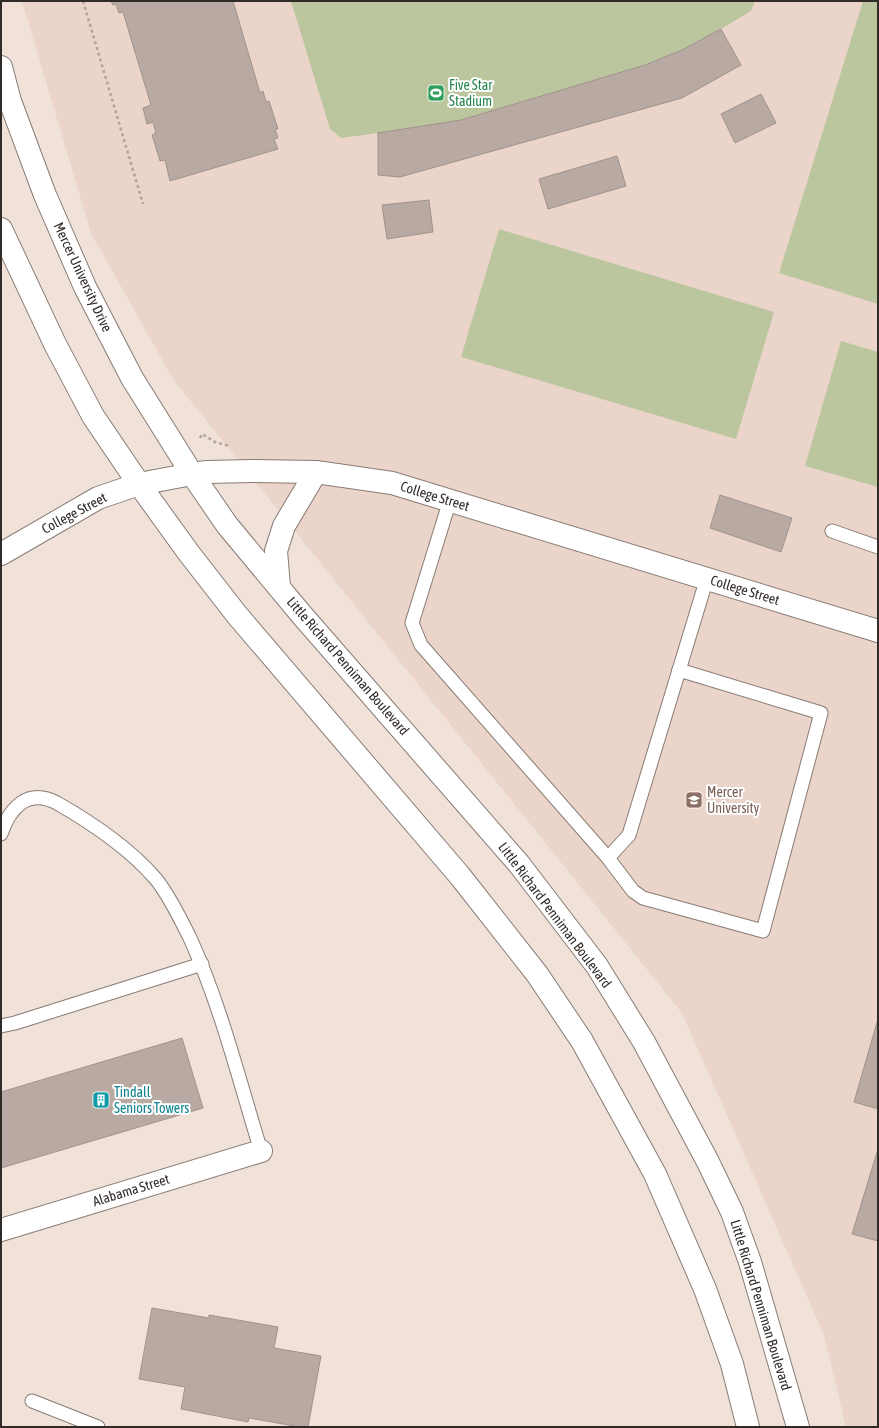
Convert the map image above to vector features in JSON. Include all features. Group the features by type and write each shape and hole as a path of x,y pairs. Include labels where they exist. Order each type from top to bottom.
{"street":[{"name":"Mercer University Drive","path":"1,67 10,101 45,195 85,287 132,378 192,474"},
{"path":"1,229 55,344 93,416 139,484 188,552 237,615 460,876 537,974 582,1041 656,1174 706,1289 732,1364 748,1427"},
{"name":"College Street","path":"5,544 98,498 139,484 207,472 316,472 392,483 878,631"},
{"path":"279,587 276,551 284,526 316,472"},
{"name":"Little Richard Penniman Boulevard","path":"192,474 227,525 519,864 597,966 644,1042 708,1162 732,1212 750,1262 798,1427"},
{"name":"Alabama Street","path":"1,1230 261,1151"}],"lane":[{"path":"450,500 412,623 421,645 608,858 633,891 644,898 763,931 821,713 679,670"},
{"path":"832,531 878,547"},
{"path":"608,858 629,835 707,578"},
{"path":"1,834 4,824 12,811 21,803 30,798 38,797 51,800 75,814 130,852 156,879 180,918 202,964 215,1001 261,1151"},
{"path":"1,1026 15,1023 202,964"},
{"path":"32,1401 98,1427"}],"path":[{"path":"83,1 143,204"}],"shaded area":[{"name":"Mercer University","path":"22,1 878,1 878,1427 846,1427 824,1335 682,1013 173,379 91,233"}],"green space":[{"name":"Five Star Stadium","path":"291,1 755,1 751,11 721,29 682,50 645,65 461,120 419,129 341,138 330,129"},
{"path":"863,1 878,1 878,304 779,273"},
{"path":"499,229 774,312 736,439 461,357"},
{"path":"841,341 878,352 878,487 805,466"}],"building":[{"path":"111,1 233,1 260,93 263,91 266,102 269,101 278,129 275,129 278,138 274,139 278,149 170,181 165,160 160,161 152,135 156,133 153,122 147,124 143,108 151,105 123,12 119,13 116,4 113,5"},
{"path":"721,29 741,65 682,98 400,177 378,175 378,133 461,120 645,65 682,50"},
{"path":"761,94 776,123 735,143 721,114"},
{"path":"617,156 626,186 548,209 539,179"},
{"path":"429,200 433,232 387,239 382,205"},
{"path":"720,495 792,518 781,552 710,528"},
{"path":"878,1019 878,1109 854,1102"},
{"name":"Tindall Seniors Towers","path":"182,1038 203,1108 1,1168 1,1092"},
{"path":"878,1149 878,1241 852,1234"},
{"path":"152,1308 209,1318 209,1315 278,1327 274,1348 321,1356 308,1427 300,1427 249,1418 248,1422 181,1409 185,1387 139,1379"}],"place":[{"name":"Five Star Stadium","path":"436,93"},
{"name":"Mercer University","path":"694,800"},
{"name":"Tindall Seniors Towers","path":"101,1100"}]}
